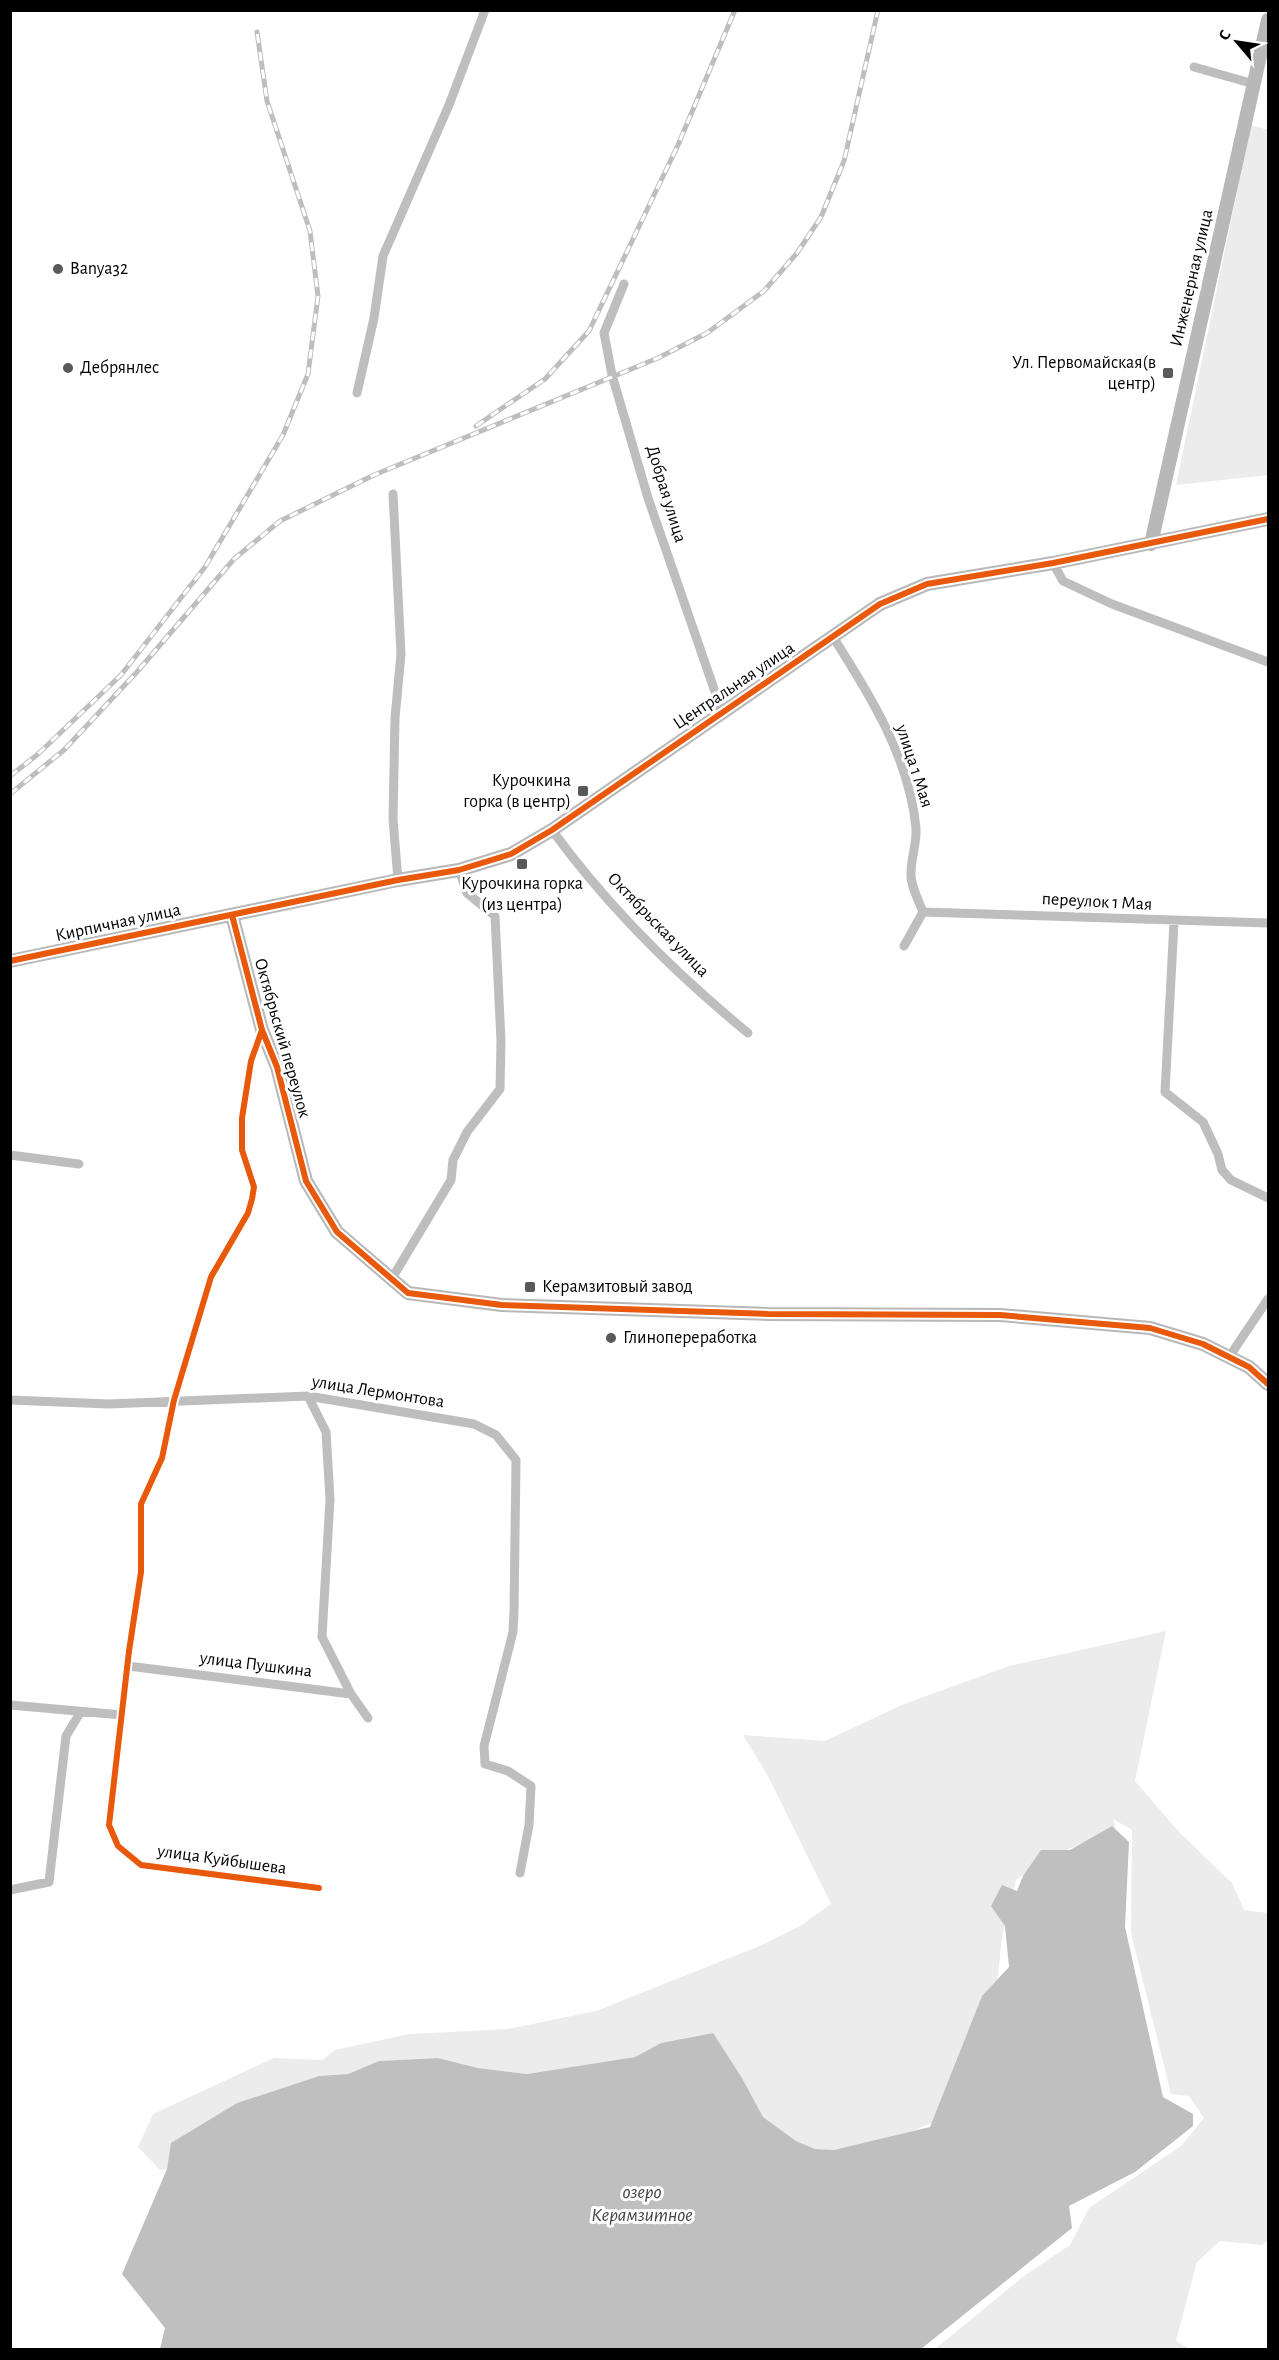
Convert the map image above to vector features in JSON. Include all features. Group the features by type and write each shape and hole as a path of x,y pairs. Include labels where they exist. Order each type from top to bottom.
{"street":[{"path":"357,393 374,318 383,255 449,105 485,10"},
{"name":"Инженерная улица","path":"1151,544 1269,20"},
{"path":"1194,67 1254,84"},
{"name":"Добрая улица","path":"624,284 604,333 612,375 648,498 722,712"},
{"path":"393,494 401,654 395,718 393,819 398,880"},
{"name":"Центральная улица","path":"232,915 398,880 459,870 511,854 552,830 880,604 918,586 1053,563 1269,519"},
{"path":"1053,563 1063,581 1112,604 1269,662"},
{"name":"улица 1 Мая","path":"832,637 865,687 892,741 916,830 910,876 924,912"},
{"name":"Октябрьская улица","path":"552,830 633,927 704,997 748,1033"},
{"path":"391,1280 451,1180 453,1160 467,1132 500,1089 501,1041 495,916 467,892 459,870"},
{"path":"904,946 924,912"},
{"name":"переулок 1 Мая","path":"924,912 1174,922 1269,923"},
{"name":"Октябрьский переулок","path":"232,915 262,1030 277,1067 306,1181 337,1232 408,1293 502,1305 768,1314 1000,1315 1150,1328 1203,1344 1248,1367 1269,1384"},
{"name":"Кирпичная улица","path":"10,961 232,915"},
{"path":"1174,922 1165,1092 1203,1122 1218,1154 1222,1170 1231,1180 1269,1198"},
{"name":"улица Куйбышева","path":"262,1030 251,1061 242,1118 242,1150 254,1186 252,1199 248,1214 211,1277 174,1400 162,1458 141,1504 141,1572 109,1825 118,1846 141,1864 319,1888"},
{"path":"10,1155 79,1164"},
{"path":"1229,1358 1269,1299"},
{"path":"308,1396 326,1432 330,1488 322,1637 351,1694 368,1718"},
{"name":"улица Лермонтова","path":"10,1400 109,1404 308,1396 474,1424 496,1435 512,1451 516,1460 514,1612 513,1632 484,1746 485,1764 508,1772 531,1786 529,1826 520,1873"},
{"name":"улица Пушкина","path":"128,1666 351,1694"},
{"path":"10,1705 122,1715"},
{"path":"10,1890 49,1882 66,1736 80,1713"}],"shaded area":[{"path":"1251,125 1268,130 1268,475 1176,485"},
{"path":"1166,1631 1135,1781 1179,1832 1232,1883 1244,1910 1268,1913 1268,2240 1262,2245 1220,2241 1197,2262 1176,2341 1190,2349 935,2349 1024,2276 1070,2245 1089,2208 1181,2146 1204,2118 1189,2096 1171,2094 1131,1933 1132,1830 1113,1819 1119,1840 1082,1843 1047,1859 1016,1880 1002,1936 994,2016 941,2119 894,2139 834,2150 815,2149 796,2141 763,2117 742,2078 712,2033 661,2043 635,2057 527,2074 478,2068 438,2058 379,2061 348,2074 319,2076 237,2103 172,2143 167,2169 160,2170 138,2147 153,2114 274,2058 322,2060 335,2050 409,2034 508,2029 596,2011 762,1945 800,1926 831,1904 769,1778 743,1735 825,1741 904,1704 1009,1666"}],"water":[{"name":"озеро Керамзитное","path":"1112,1826 1129,1842 1125,1927 1163,2097 1193,2114 1193,2126 1135,2172 1069,2206 1072,2228 921,2349 160,2349 165,2328 122,2274 167,2169 171,2143 237,2103 319,2076 348,2074 379,2061 438,2058 478,2068 527,2074 635,2057 661,2043 713,2033 742,2078 763,2117 796,2141 815,2149 834,2150 930,2127 982,1996 1009,1967 1005,1926 991,1906 1002,1885 1017,1891 1023,1876 1041,1850 1070,1850"}],"railway":[{"path":"476,426 545,379 589,331 678,145 735,10"},
{"path":"10,794 64,750 136,673 234,559 280,521 374,475 658,358 707,333 764,291 797,253 821,217 844,161 878,10"},
{"path":"10,776 37,755 121,675 205,567 283,435 308,374 318,296 310,231 267,101 257,32"}],"cycle path":[{"path":"10,961 398,880 459,870 511,854 552,830 880,604 927,584 1053,563 1268,519"},
{"path":"232,915 262,1030 277,1067 306,1181 337,1232 408,1293 502,1305 768,1314 1000,1315 1150,1328 1203,1344 1249,1367 1268,1384"},
{"path":"262,1030 251,1061 242,1118 242,1150 254,1187 252,1199 248,1213 211,1277 174,1400 162,1458 141,1504 141,1572 129,1651 109,1825 118,1846 141,1865 319,1888"}],"place":[{"name":"Banya32","path":"58,269"},
{"name":"Дебрянлес","path":"68,368"},
{"name":"Ул. Первомайская(в центр)","path":"1168,373"},
{"name":"Курочкина горка (в центр)","path":"583,791"},
{"name":"Курочкина горка (из центра)","path":"522,864"},
{"name":"Керамзитовый завод","path":"530,1287"},
{"name":"Глинопереработка","path":"611,1338"}]}
